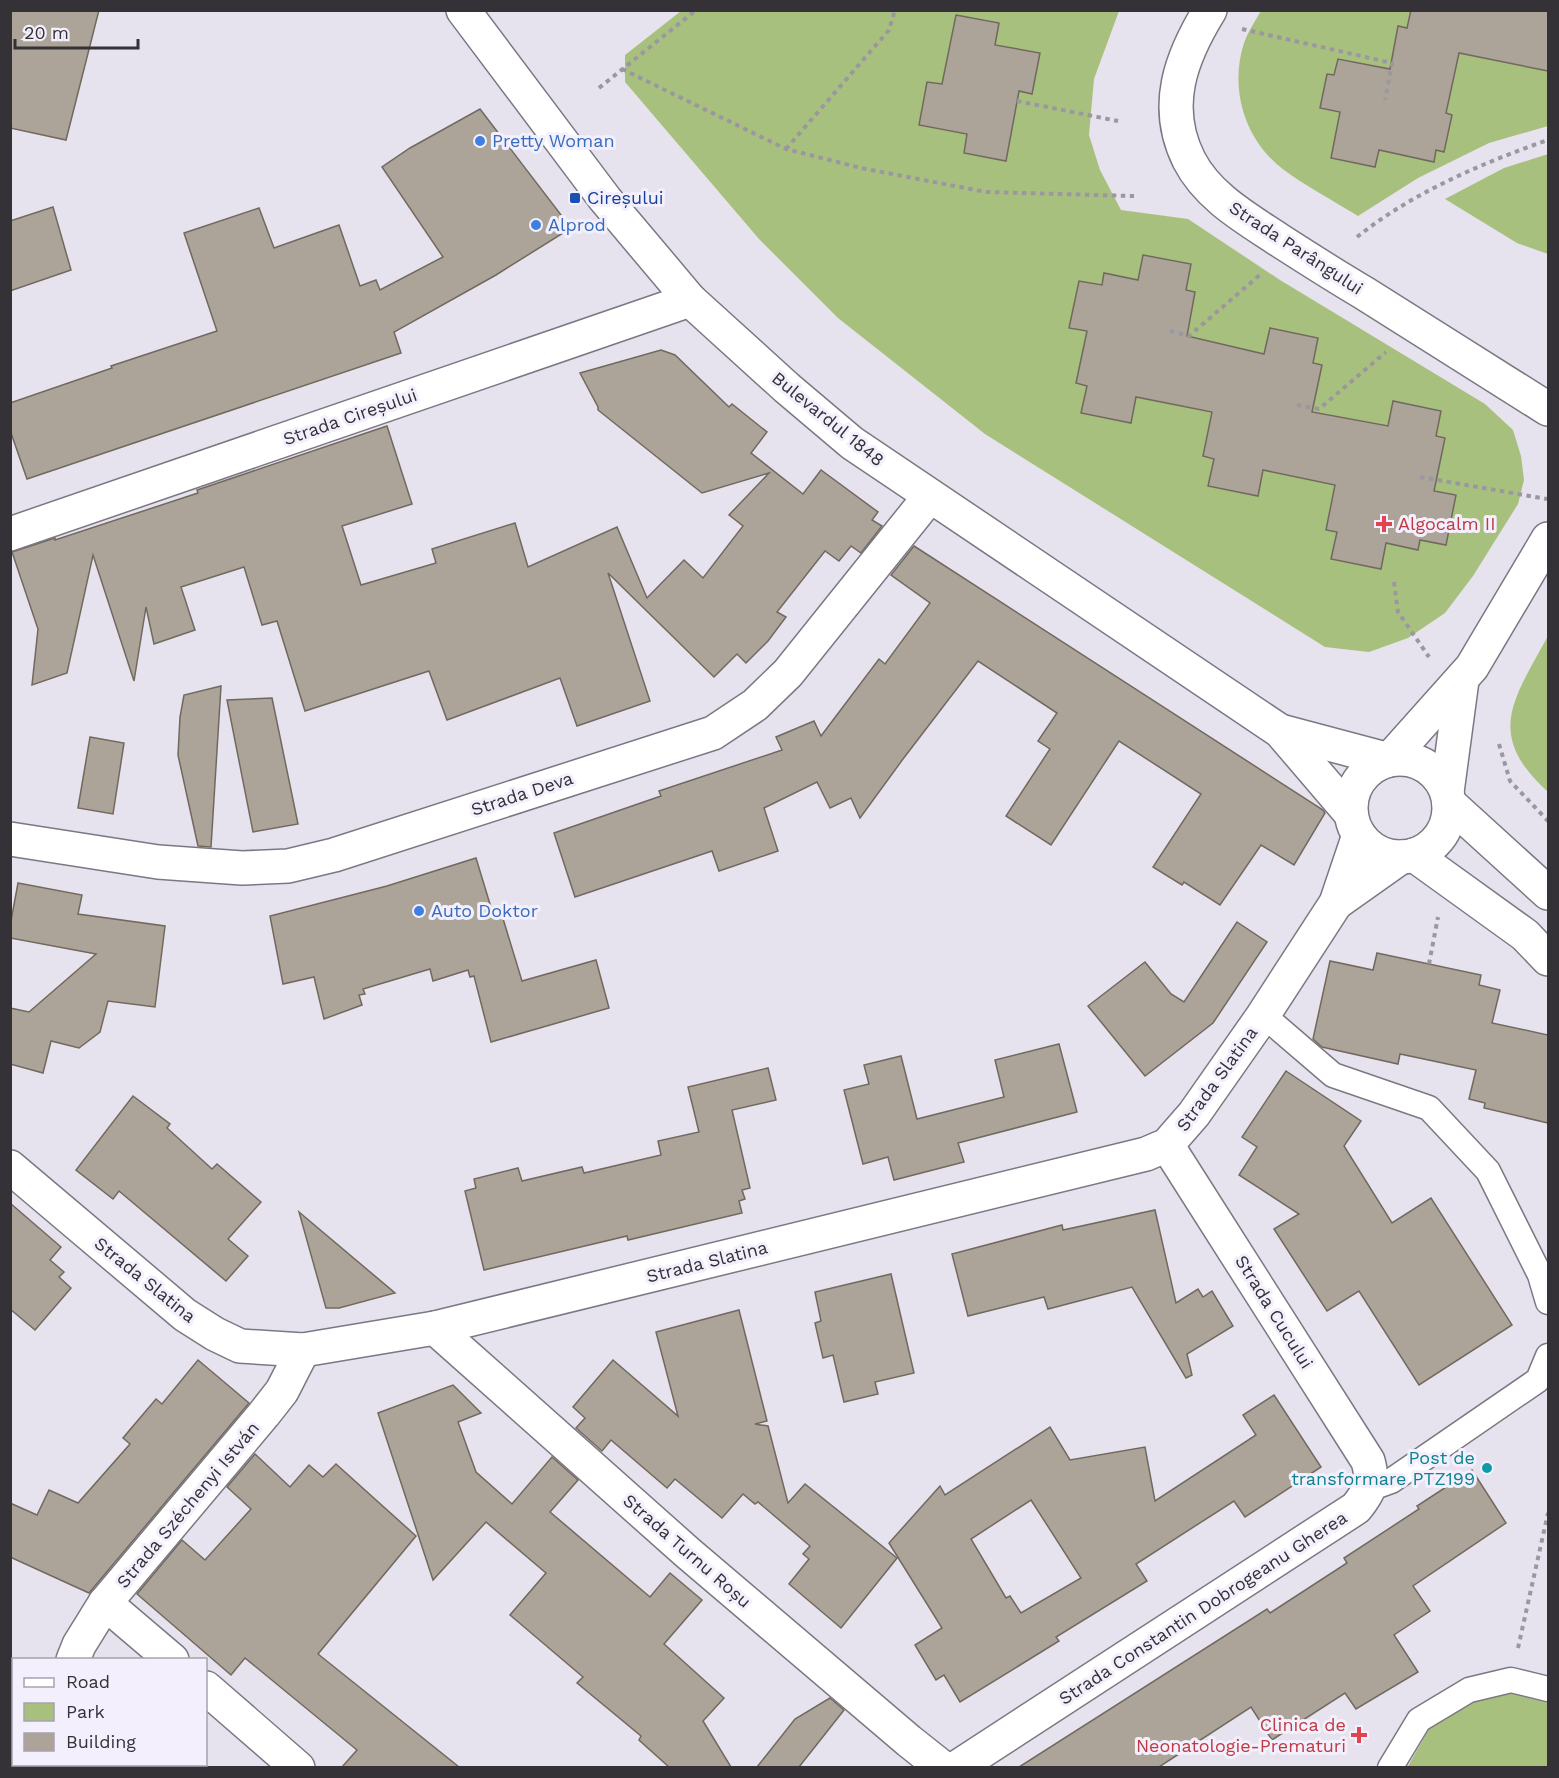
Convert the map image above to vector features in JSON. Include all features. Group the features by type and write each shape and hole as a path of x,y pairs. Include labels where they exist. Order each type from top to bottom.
{"street":[{"name":"Bulevardul 1848","path":"463,10 605,199 690,300 787,388 852,443 1280,731 1355,824 1370,847 1385,855 1408,856 1525,935 1548,959"},
{"name":"Strada Parângului","path":"1210,10 1195,34 1180,71 1176,102 1178,133 1189,160 1203,181 1228,206 1548,409"},
{"name":"Strada Cireșului","path":"10,534 690,300"},
{"name":"Strada Deva","path":"10,839 158,862 242,868 288,866 334,855 713,733 754,705 788,673 930,496"},
{"path":"1355,824 1351,800 1364,774 1376,765 1389,760 1462,680 1548,539"},
{"path":"1408,856 1430,848 1441,836 1448,820 1448,798 1462,680"},
{"name":"Bulevardul 1848","path":"1280,731 1389,760 1420,763 1433,771 1448,798 1548,893"},
{"name":"Strada Slatina","path":"10,1167 184,1315 240,1346 303,1350 435,1328 1146,1154 1167,1144 1208,1097 1336,903 1355,824"},
{"name":"Strada Slatina","path":"1336,903 1408,856"},
{"name":"Strada Cucului","path":"1167,1144 1368,1461 1372,1475 1371,1483"},
{"name":"Strada Turnu Roșu","path":"435,1328 688,1553 909,1741 943,1767"},
{"name":"Strada Széchenyi István","path":"73,1658 105,1603 264,1414 282,1390 303,1350"},
{"name":"Strada Constantin Dobrogeanu Gherea","path":"956,1767 1356,1508 1366,1497 1371,1483"},
{"path":"105,1603 171,1658"},
{"path":"207,1689 298,1767"}],"lane":[{"path":"1262,1017 1276,1026 1333,1075 1429,1108 1488,1171 1540,1275 1548,1302"},
{"path":"1371,1483 1380,1485 1391,1481 1538,1380 1548,1356"},
{"path":"1390,1767 1419,1720 1468,1690 1511,1680 1548,1689"}],"path":[{"path":"599,88 696,10"},
{"path":"786,149 889,30 895,10"},
{"path":"1240,29 1392,63 1384,100"},
{"path":"622,69 786,149 861,168 986,192 1134,196"},
{"path":"1017,101 1118,121"},
{"path":"1357,237 1372,225 1427,192 1497,158 1548,140"},
{"path":"1170,331 1189,336 1263,272"},
{"path":"1297,405 1319,409 1388,351"},
{"path":"1420,477 1548,500"},
{"path":"1394,582 1398,612 1431,660"},
{"path":"1499,744 1510,781 1548,821"},
{"path":"1429,964 1439,908"},
{"path":"1511,1680 1548,1513"}],"green space":[{"path":"681,11 1119,11 1094,79 1089,135 1100,170 1121,210 1188,219 1280,280 1485,404 1513,430 1521,456 1524,480 1518,504 1473,576 1445,613 1408,638 1369,652 1325,647 985,434 838,318 759,239 625,82 625,55"},
{"path":"1261,11 1548,11 1548,126 1489,143 1418,178 1358,216 1284,170 1270,158 1250,129 1240,96 1238,78 1244,43"},
{"path":"1548,154 1548,254 1517,243 1445,199 1504,168"},
{"path":"1548,636 1548,792 1528,771 1516,752 1511,734 1511,716 1516,698"},
{"path":"1513,1693 1548,1701 1548,1767 1407,1768 1429,1729 1474,1702"}],"building":[{"path":"10,10 99,10 66,140 10,128"},
{"path":"1411,10 1548,10 1548,71 1459,53 1446,113 1452,115 1444,152 1436,150 1434,162 1379,150 1375,167 1331,158 1340,112 1320,108 1327,74 1334,75 1338,59 1390,69 1398,26 1407,28"},
{"path":"956,15 999,23 995,45 1040,53 1032,94 1019,91 1006,161 964,153 967,134 919,125 927,82 942,84"},
{"path":"480,109 571,228 496,275 394,332 401,353 27,479 10,430 10,403 217,331 184,233 259,208 274,248 339,225 360,286 376,280 380,290 443,257 382,167 410,148"},
{"path":"53,207 71,270 10,291 10,221"},
{"path":"1143,255 1191,264 1186,290 1195,292 1187,336 1264,354 1270,328 1318,338 1313,363 1322,365 1312,412 1388,426 1393,401 1441,411 1436,436 1445,438 1434,491 1456,495 1446,545 1420,540 1418,550 1386,543 1381,569 1331,559 1337,532 1326,530 1335,485 1263,470 1258,496 1208,486 1214,459 1203,456 1212,412 1136,397 1131,423 1081,413 1087,386 1076,383 1087,331 1069,328 1079,281 1102,285 1104,273 1138,280"},
{"path":"661,350 675,355 729,407 732,404 767,432 751,453 803,494 821,470 878,512 872,520 882,526 861,553 851,546 839,561 825,551 777,612 786,617 768,641 746,663 737,654 714,677 608,573 650,701 577,726 560,678 447,720 429,671 305,711 277,621 262,625 244,567 181,587 195,630 154,644 146,607 134,681 93,555 67,673 32,685 38,629 12,552 198,493 197,490 387,426 412,504 342,526 361,585 436,563 432,549 515,523 528,567 617,527 647,598 684,560 703,578 743,526 729,515 769,473 702,493 598,410 580,373"},
{"path":"914,546 1323,810 1325,813 1294,865 1261,845 1220,905 1184,882 1182,885 1153,867 1201,794 1119,741 1051,845 1006,816 1050,749 1038,741 1057,713 978,661 860,818 851,798 830,808 817,782 764,808 778,851 719,871 712,851 575,897 554,833 661,796 659,791 782,750 776,737 814,721 821,736 879,659 885,664 930,603 891,575"},
{"path":"221,686 211,847 198,846 178,755 180,717 184,695"},
{"path":"272,698 298,824 253,832 227,700"},
{"path":"90,737 124,743 113,814 78,808"},
{"path":"476,858 493,914 501,912 522,981 596,960 609,1008 491,1042 474,976 470,977 468,970 433,981 430,969 363,989 365,994 359,995 362,1005 324,1019 314,977 283,984 270,916 387,886"},
{"path":"18,883 82,895 78,914 165,926 155,1007 108,1001 100,1032 79,1048 51,1041 43,1073 10,1064 10,1008 29,1012 96,954 10,938"},
{"path":"1237,922 1267,942 1213,1023 1145,1076 1088,1006 1145,962 1171,994 1184,1002"},
{"path":"1377,953 1481,975 1479,985 1500,990 1492,1023 1548,1035 1548,1123 1484,1108 1485,1103 1469,1099 1476,1070 1400,1054 1398,1064 1322,1047 1313,1039 1330,961 1373,970"},
{"path":"1059,1044 1077,1112 958,1143 964,1162 894,1180 888,1157 863,1164 844,1090 869,1084 864,1065 901,1056 917,1119 1004,1097 995,1060"},
{"path":"768,1068 776,1100 732,1110 750,1188 742,1190 745,1199 739,1201 742,1213 628,1240 627,1236 484,1270 465,1191 476,1188 474,1179 518,1168 522,1181 582,1167 584,1173 661,1155 658,1141 699,1132 688,1087"},
{"path":"1286,1071 1361,1121 1344,1146 1392,1223 1431,1198 1512,1325 1419,1385 1359,1291 1327,1311 1274,1229 1299,1214 1239,1175 1257,1147 1242,1137"},
{"path":"133,1096 170,1124 167,1128 212,1169 217,1164 261,1202 228,1239 248,1256 226,1281 119,1191 113,1199 76,1170"},
{"path":"10,1203 61,1247 50,1260 64,1272 59,1277 71,1288 35,1330 10,1309"},
{"path":"1155,1210 1176,1303 1198,1289 1203,1297 1212,1291 1233,1326 1187,1354 1192,1375 1186,1378 1132,1287 1048,1309 1044,1297 968,1316 952,1254 1062,1225 1063,1230"},
{"path":"299,1212 395,1293 339,1308 326,1308"},
{"path":"891,1274 914,1373 875,1382 878,1394 844,1402 833,1355 823,1358 815,1323 821,1321 815,1292"},
{"path":"739,1310 767,1421 755,1424 768,1426 788,1503 805,1484 897,1558 841,1628 789,1584 809,1559 803,1554 810,1546 758,1502 755,1504 743,1494 722,1518 675,1479 667,1488 611,1440 602,1451 576,1428 585,1418 573,1407 613,1360 678,1416 656,1332"},
{"path":"198,1360 249,1403 89,1593 10,1557 10,1503 37,1515 49,1490 78,1503 130,1444 123,1438 156,1399 162,1404"},
{"path":"453,1385 481,1413 458,1422 476,1472 512,1504 552,1457 578,1480 550,1512 650,1597 670,1573 702,1600 664,1644 724,1698 703,1721 731,1767 669,1767 639,1740 641,1736 577,1683 583,1677 510,1615 546,1573 486,1522 433,1580 378,1413"},
{"path":"1274,1395 1321,1467 1245,1517 1234,1501 1136,1564 1147,1581 1056,1637 1059,1641 960,1702 944,1675 936,1680 915,1645 942,1628 889,1543 940,1486 945,1495 1050,1427 1070,1460 1145,1447 1155,1501 1256,1435 1243,1415","holes":["1031,1500 1081,1578 1021,1613 1010,1596 1006,1598 971,1539"]},
{"path":"255,1454 290,1487 309,1465 323,1477 336,1464 416,1536 318,1654 459,1767 342,1767 357,1750 245,1658 231,1675 137,1594 182,1540 205,1560 251,1509 227,1487"},
{"path":"1472,1470 1506,1523 1413,1586 1430,1611 1394,1635 1418,1672 1356,1709 1345,1693 1272,1740 1251,1707 1159,1767 1019,1767 1267,1609 1270,1613 1347,1563 1344,1558 1419,1509 1417,1506"},
{"path":"830,1698 844,1710 799,1767 757,1767 795,1719"}],"place":[{"name":"Pretty Woman","path":"480,141"},
{"name":"Cireșului","path":"575,198"},
{"name":"Alprod","path":"536,225"},
{"name":"Algocalm II","path":"1384,524"},
{"name":"Auto Doktor","path":"419,911"},
{"name":"Post de transformare PTZ199","path":"1487,1468"},
{"name":"Clinica de Neonatologie-Prematuri","path":"1359,1735"}]}
